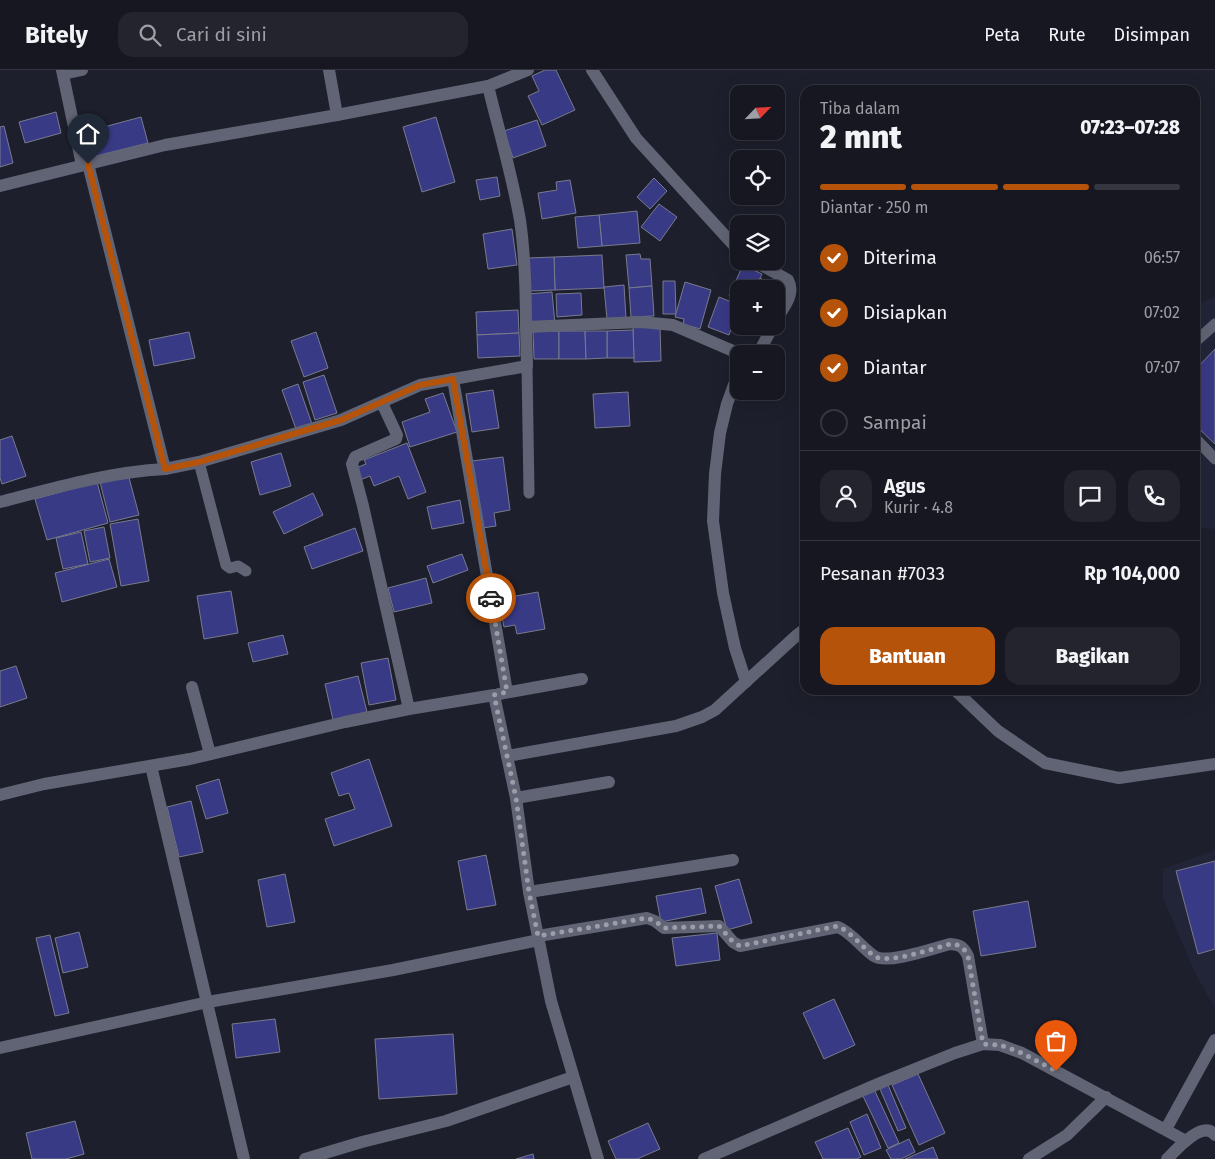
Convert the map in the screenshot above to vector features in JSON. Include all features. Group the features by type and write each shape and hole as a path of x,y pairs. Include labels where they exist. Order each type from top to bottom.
{"street":[{"path":"82,70 63,72 85,165 165,469"},
{"path":"329,70 337,115"},
{"path":"0,186 165,145 488,86 528,70"},
{"path":"592,70 636,138 730,241"},
{"path":"0,502 139,470 165,469 199,462 341,420 420,385 526,366 523,254 520,222 509,166 488,86"},
{"path":"770,270 788,280 790,284 791,292 785,303"},
{"path":"526,327 641,322 673,325 730,350"},
{"path":"453,379 501,694 507,756 516,798 529,892 551,1001 598,1159"},
{"path":"730,396 720,433 715,474 713,521 723,593 735,648 746,682"},
{"path":"382,403 397,437 395,440 355,457 352,460 352,464 408,709"},
{"path":"507,756 676,726 702,717 714,710 800,633"},
{"path":"0,795 44,784 210,754 408,709 582,679"},
{"path":"192,687 210,754"},
{"path":"960,695 998,731 1045,763 1119,778 1215,764"},
{"path":"151,766 244,1159"},
{"path":"516,798 609,782"},
{"path":"529,892 733,860"},
{"path":"0,1048 208,1002 393,970 538,938 647,918 664,928 719,926 733,942 740,946 838,926 875,957 888,960 950,944 960,945 964,947 968,956 983,1044"},
{"path":"1166,1129 1215,1040"},
{"path":"704,1159 880,1083 983,1044 1000,1045 1022,1053 1186,1141"},
{"path":"304,1159 446,1121 573,1077"},
{"path":"1029,1159 1067,1135 1106,1097"},
{"path":"1167,1159 1200,1131 1206,1130 1213,1132 1215,1135"}],"lane":[{"path":"1200,338 1215,324"},
{"path":"526,366 529,493"},
{"path":"1200,443 1215,459"},
{"path":"199,462 226,564 230,568 238,566 246,571"}],"shaded area":[{"path":"1215,297 1215,529 1200,528 1200,303"},
{"path":"1215,850 1215,1008 1196,975 1163,898 1163,869"}],"building":[{"path":"545,70 556,70 575,110 542,125 528,96 539,91 532,76"},
{"path":"56,112 61,133 25,143 19,122"},
{"path":"141,117 148,143 96,156 89,131"},
{"path":"436,117 455,182 422,192 403,127"},
{"path":"537,120 546,146 513,158 504,131"},
{"path":"4,126 13,163 0,167 0,127"},
{"path":"497,177 500,196 480,200 476,180"},
{"path":"654,178 667,191 650,209 637,197"},
{"path":"570,180 576,213 542,219 538,193 557,190 556,182"},
{"path":"659,204 677,217 660,241 641,227"},
{"path":"637,211 640,243 602,246 599,215"},
{"path":"599,215 602,246 578,248 575,217"},
{"path":"512,229 517,265 488,269 483,234"},
{"path":"640,254 641,259 650,259 652,286 629,288 626,255"},
{"path":"602,255 604,288 555,290 554,257"},
{"path":"554,257 555,290 530,291 528,258"},
{"path":"741,270 754,270 762,274 759,280 736,280"},
{"path":"663,281 675,281 676,314 663,314"},
{"path":"685,282 711,290 700,329 683,324 684,319 675,317"},
{"path":"624,285 626,318 607,319 604,287"},
{"path":"652,286 654,316 631,317 629,288"},
{"path":"552,292 555,324 531,326 528,294"},
{"path":"581,293 582,315 557,317 556,294"},
{"path":"719,297 730,301 729,335 708,327"},
{"path":"518,310 519,333 477,335 476,312"},
{"path":"633,327 660,327 661,361 634,362"},
{"path":"633,330 634,358 607,358 607,331"},
{"path":"533,331 559,331 559,359 534,359"},
{"path":"559,331 585,331 586,359 559,359"},
{"path":"585,331 607,331 607,358 586,359"},
{"path":"189,332 195,358 154,366 149,340"},
{"path":"316,332 328,368 304,377 291,341"},
{"path":"519,333 520,356 478,358 477,335"},
{"path":"1215,349 1215,444 1200,430 1200,365"},
{"path":"324,375 337,413 315,420 303,382"},
{"path":"298,384 312,424 296,429 282,390"},
{"path":"493,390 499,428 472,432 466,394"},
{"path":"628,392 630,426 595,428 593,394"},
{"path":"443,393 457,432 410,447 402,422 430,412 425,399"},
{"path":"12,436 26,476 2,484 0,478 0,440"},
{"path":"407,443 426,492 408,499 399,476 374,486 370,476 360,480 356,468 366,464 364,460"},
{"path":"281,453 291,486 260,495 251,462"},
{"path":"503,457 510,510 494,513 496,526 482,528 472,461"},
{"path":"128,474 139,515 110,522 100,482"},
{"path":"97,482 108,523 47,540 35,499"},
{"path":"313,493 323,515 284,534 273,512"},
{"path":"460,500 464,523 432,529 427,507"},
{"path":"138,519 149,581 121,586 110,524"},
{"path":"104,527 110,558 90,562 84,531"},
{"path":"355,528 363,551 312,569 304,547"},
{"path":"81,532 88,564 63,569 56,538"},
{"path":"462,554 468,570 433,583 427,566"},
{"path":"109,559 117,587 62,602 55,573"},
{"path":"426,578 432,603 394,612 388,588"},
{"path":"231,591 238,633 204,639 197,596"},
{"path":"538,592 545,629 517,634 515,625 504,627 500,607 511,605 510,597"},
{"path":"283,635 288,654 253,662 248,643"},
{"path":"388,658 396,700 369,705 361,663"},
{"path":"16,666 27,698 0,707 0,671"},
{"path":"358,676 367,712 333,720 325,684"},
{"path":"369,759 392,826 334,846 325,819 355,809 349,793 339,796 331,773"},
{"path":"219,779 228,813 206,819 196,786"},
{"path":"191,801 203,852 179,857 167,807"},
{"path":"486,855 496,905 467,910 458,861"},
{"path":"1215,861 1215,949 1198,954 1176,871"},
{"path":"285,874 295,922 267,927 258,880"},
{"path":"739,879 752,923 727,930 715,886"},
{"path":"701,888 706,913 661,922 656,896"},
{"path":"1028,901 1036,947 981,956 973,911"},
{"path":"79,932 88,967 63,973 55,938"},
{"path":"717,933 720,960 676,966 672,938"},
{"path":"50,935 69,1013 55,1016 36,938"},
{"path":"834,999 855,1045 824,1059 803,1013"},
{"path":"275,1019 280,1052 236,1058 232,1024"},
{"path":"453,1034 457,1094 379,1099 375,1039"},
{"path":"918,1074 945,1133 919,1145 892,1085"},
{"path":"888,1085 906,1128 898,1131 880,1089"},
{"path":"873,1087 899,1143 888,1148 861,1092"},
{"path":"867,1114 881,1148 864,1155 850,1122"},
{"path":"75,1121 84,1154 66,1159 32,1159 26,1133"},
{"path":"648,1123 660,1149 637,1159 616,1159 608,1141"},
{"path":"848,1128 861,1157 857,1159 823,1159 815,1142"},
{"path":"909,1139 915,1152 901,1159 891,1159 886,1150"},
{"path":"933,1147 938,1159 905,1159"},
{"path":"533,1154 534,1159 516,1159"}],"way so far":[{"path":"491,598 507,692 494,695 516,798 529,892 538,936 647,918 664,928 719,926 733,942 740,946 838,926 875,957 888,960 950,944 960,945 964,947 968,956 983,1044 1000,1045 1022,1053 1056,1071"}],"route":[{"path":"88,164 165,469 199,462 341,420 420,385 453,379 491,598"}]}
